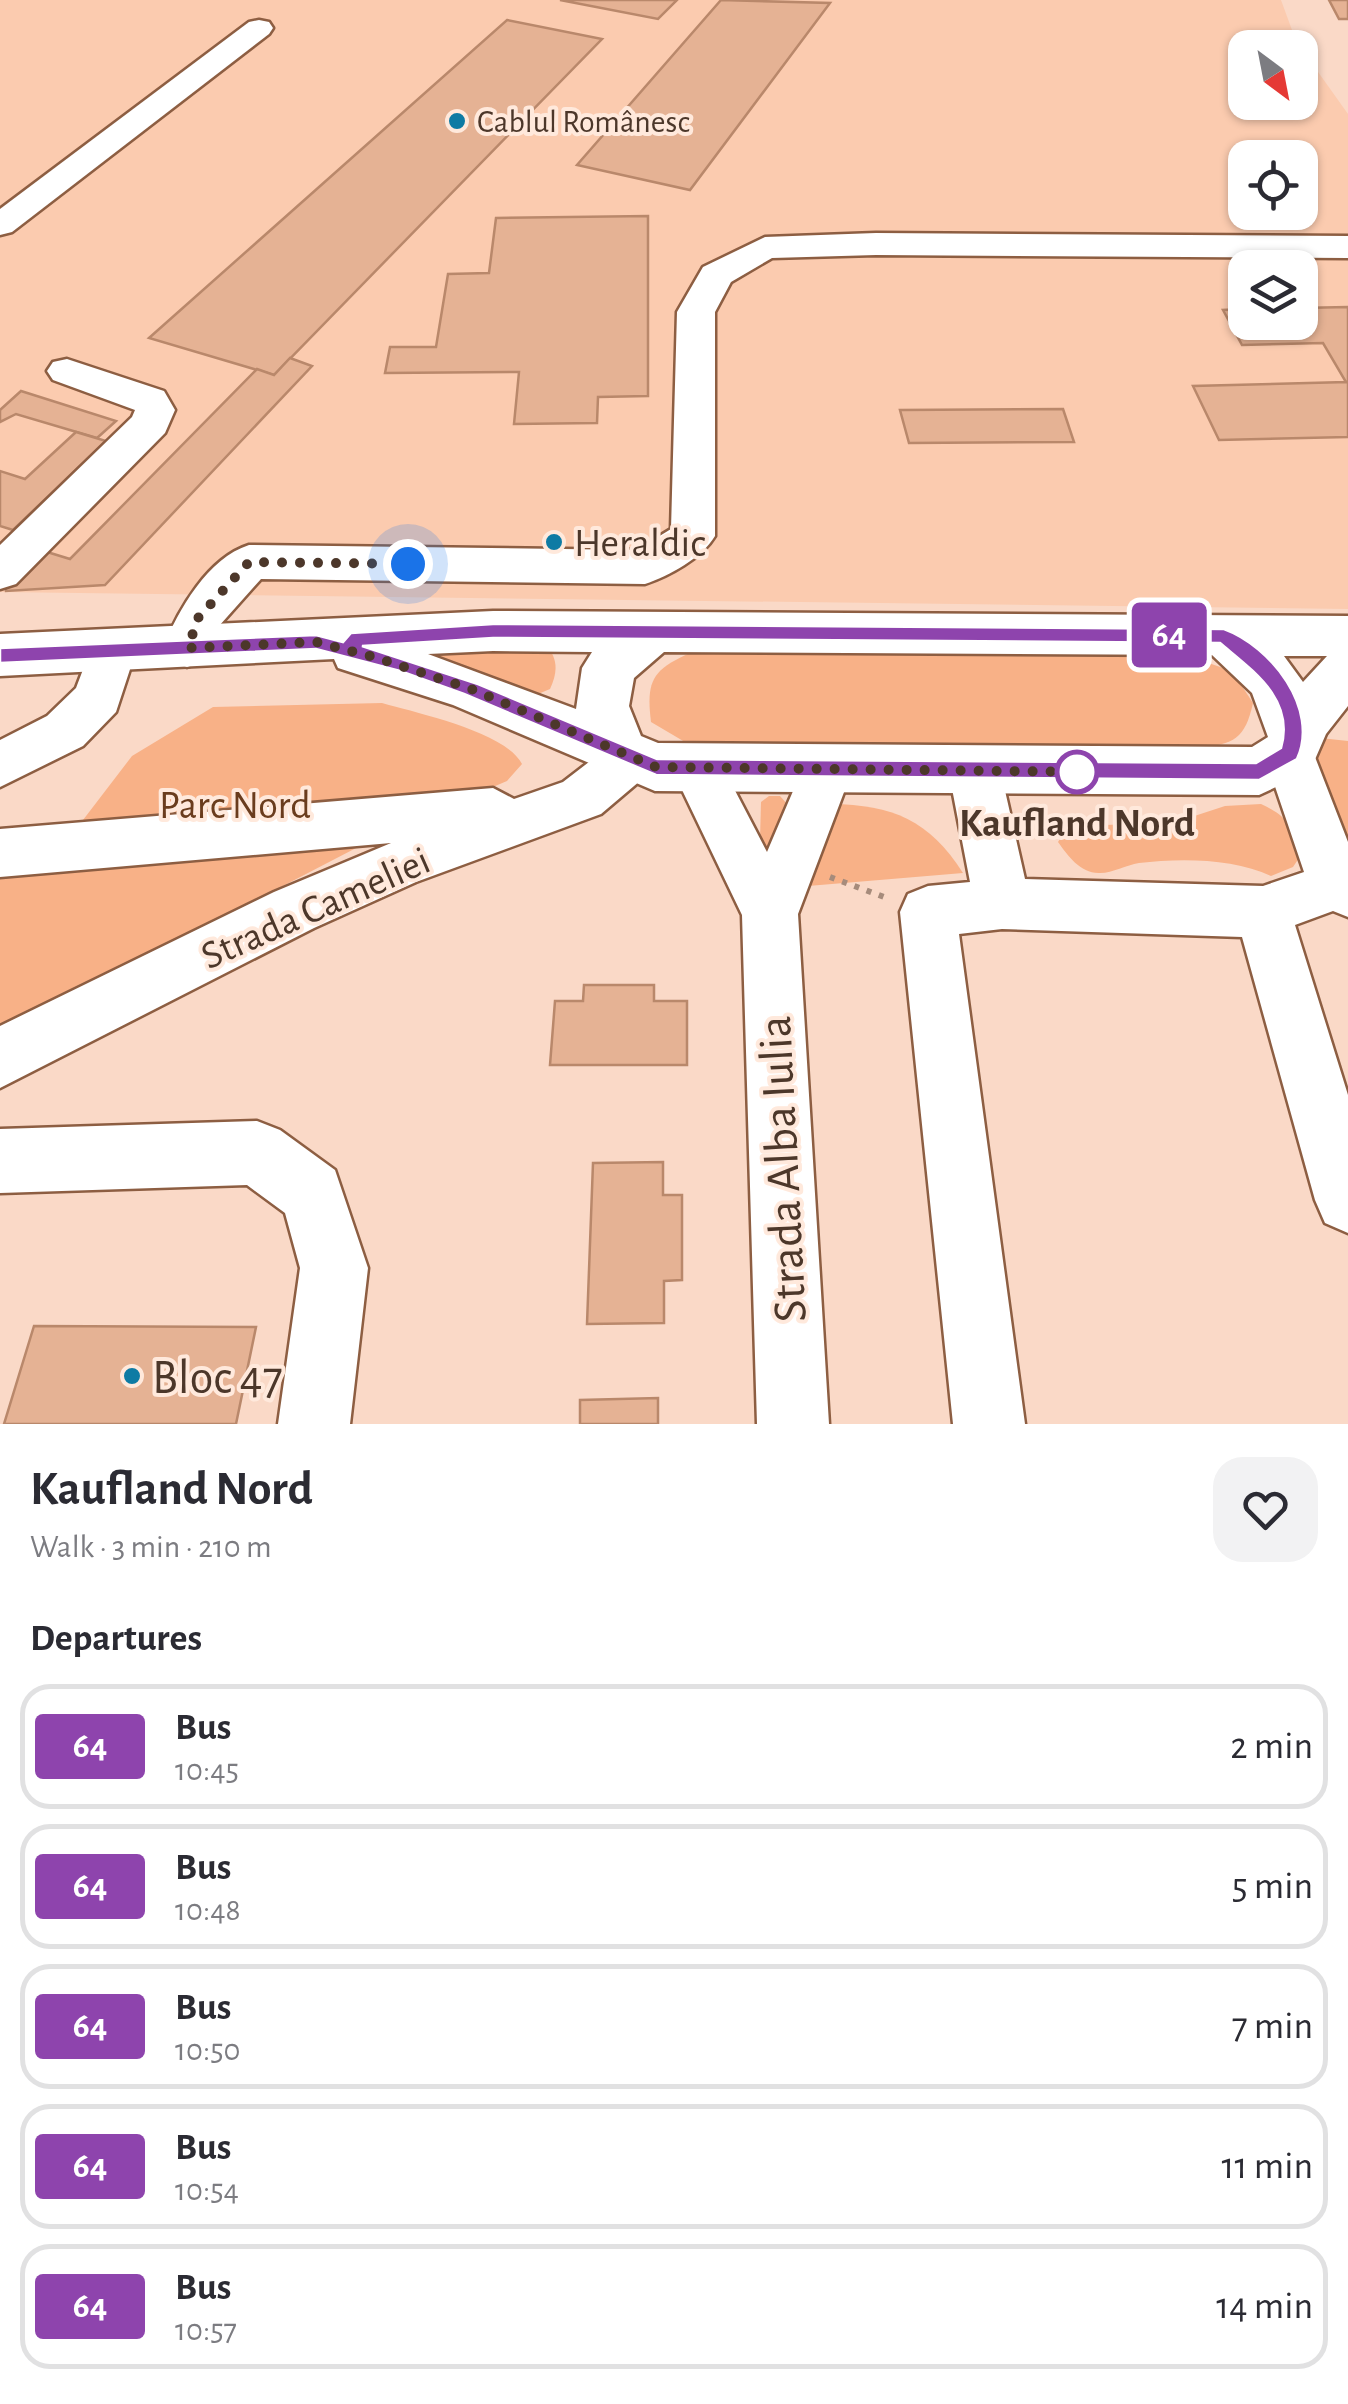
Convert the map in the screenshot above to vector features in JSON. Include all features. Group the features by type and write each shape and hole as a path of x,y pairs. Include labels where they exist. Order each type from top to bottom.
{"main road":[{"path":"0,656 493,631 1348,636"},
{"path":"623,755 602,706 609,668 654,631"},
{"path":"1224,636 1276,680 1311,729"},
{"path":"316,642 403,664 656,767 698,769 1259,771 1311,729 1348,669"}],"street":[{"path":"0,226 258,28"},
{"path":"188,648 198,618 249,562 646,567 693,536 696,312 716,275 765,248 876,244 1348,247"},
{"path":"0,572 151,422 155,410 150,400 67,371"},
{"path":"0,765 66,731 98,698 112,651"},
{"path":"989,1424 928,912 934,908 1002,904 1263,912 1342,888 1311,729"},
{"name":"Strada Cameliei","path":"0,1058 294,910 397,865 582,798 623,755"},
{"name":"Strada Alba Iulia","path":"698,769 770,914 793,1424"},
{"name":"Strada Alba Iulia","path":"770,914 826,772"},
{"path":"975,772 1002,904"},
{"path":"0,853 562,806"},
{"path":"1263,912 1348,1200"},
{"path":"0,1161 257,1153 312,1193 334,1268 314,1424"}],"shaded area":[{"path":"0,0 1281,0 1292,30 1228,30 1228,120 1318,120 1318,72 1348,114 1348,609 0,592"}],"green space":[{"path":"546,644 555,661 555,671 550,689 538,694 409,647"},
{"path":"690,653 1188,656 1232,671 1253,703 1246,725 1236,738 1199,748 690,745 651,722 650,696 660,671"},
{"name":"Parc Nord","path":"382,703 480,733 513,753 522,764 507,781 385,833 0,1033 0,841 83,820 132,756 213,707"},
{"path":"1311,737 1348,741 1348,880 1337,869"},
{"path":"769,796 780,796 788,805 768,878 760,840 761,802"},
{"path":"831,804 873,808 908,819 937,840 963,873 808,886"},
{"path":"1261,804 1288,823 1303,852 1293,867 1271,876 1240,866 1189,860 1139,863 1093,873 1076,863 1058,842 1068,826 1173,823 1225,806"}],"building":[{"path":"560,0 677,0 658,19"},
{"path":"721,0 830,3 690,190 577,165"},
{"path":"1329,0 1348,0 1348,19 1339,19"},
{"name":"Cablul Românesc","path":"507,20 602,39 274,375 149,338"},
{"path":"648,216 648,396 598,397 597,423 514,424 519,372 385,373 390,347 436,347 448,274 489,273 496,218"},
{"path":"1348,307 1348,437 1219,440 1193,386 1346,382 1323,343 1242,345 1239,340 1318,340 1318,308"},
{"path":"290,358 312,366 105,585 6,591 5,578 34,548 70,559 257,369 274,375"},
{"path":"21,391 116,421 97,438 16,414 0,422 0,410"},
{"path":"1063,409 1074,442 909,443 900,410"},
{"path":"76,432 106,441 13,530 0,526 0,471 25,479"},
{"path":"584,985 654,985 654,1001 687,1001 687,1065 550,1065 555,1001 583,1001"},
{"path":"663,1162 663,1195 682,1195 682,1280 664,1281 664,1323 587,1324 593,1163"},
{"name":"Bloc 47","path":"34,1326 256,1327 236,1424 4,1424"},
{"path":"658,1398 658,1424 580,1424 580,1400"}],"bus line":[{"name":"64","path":"0,656 316,642 403,664 618,750 629,760 656,767 826,772 1259,771 1290,754 1295,735 1289,703 1276,680 1224,636 493,631 351,640"}],"place":[{"name":"Cablul Românesc","path":"457,121"},
{"name":"Heraldic","path":"554,542"},
{"name":"Kaufland Nord","path":"1077,772"},
{"name":"Bloc 47","path":"132,1376"}],"route":[{"path":"408,564 249,562 198,618 188,648 316,642 403,664 618,750 629,760 656,767 826,772 975,772 1087,772 1077,772"}]}
